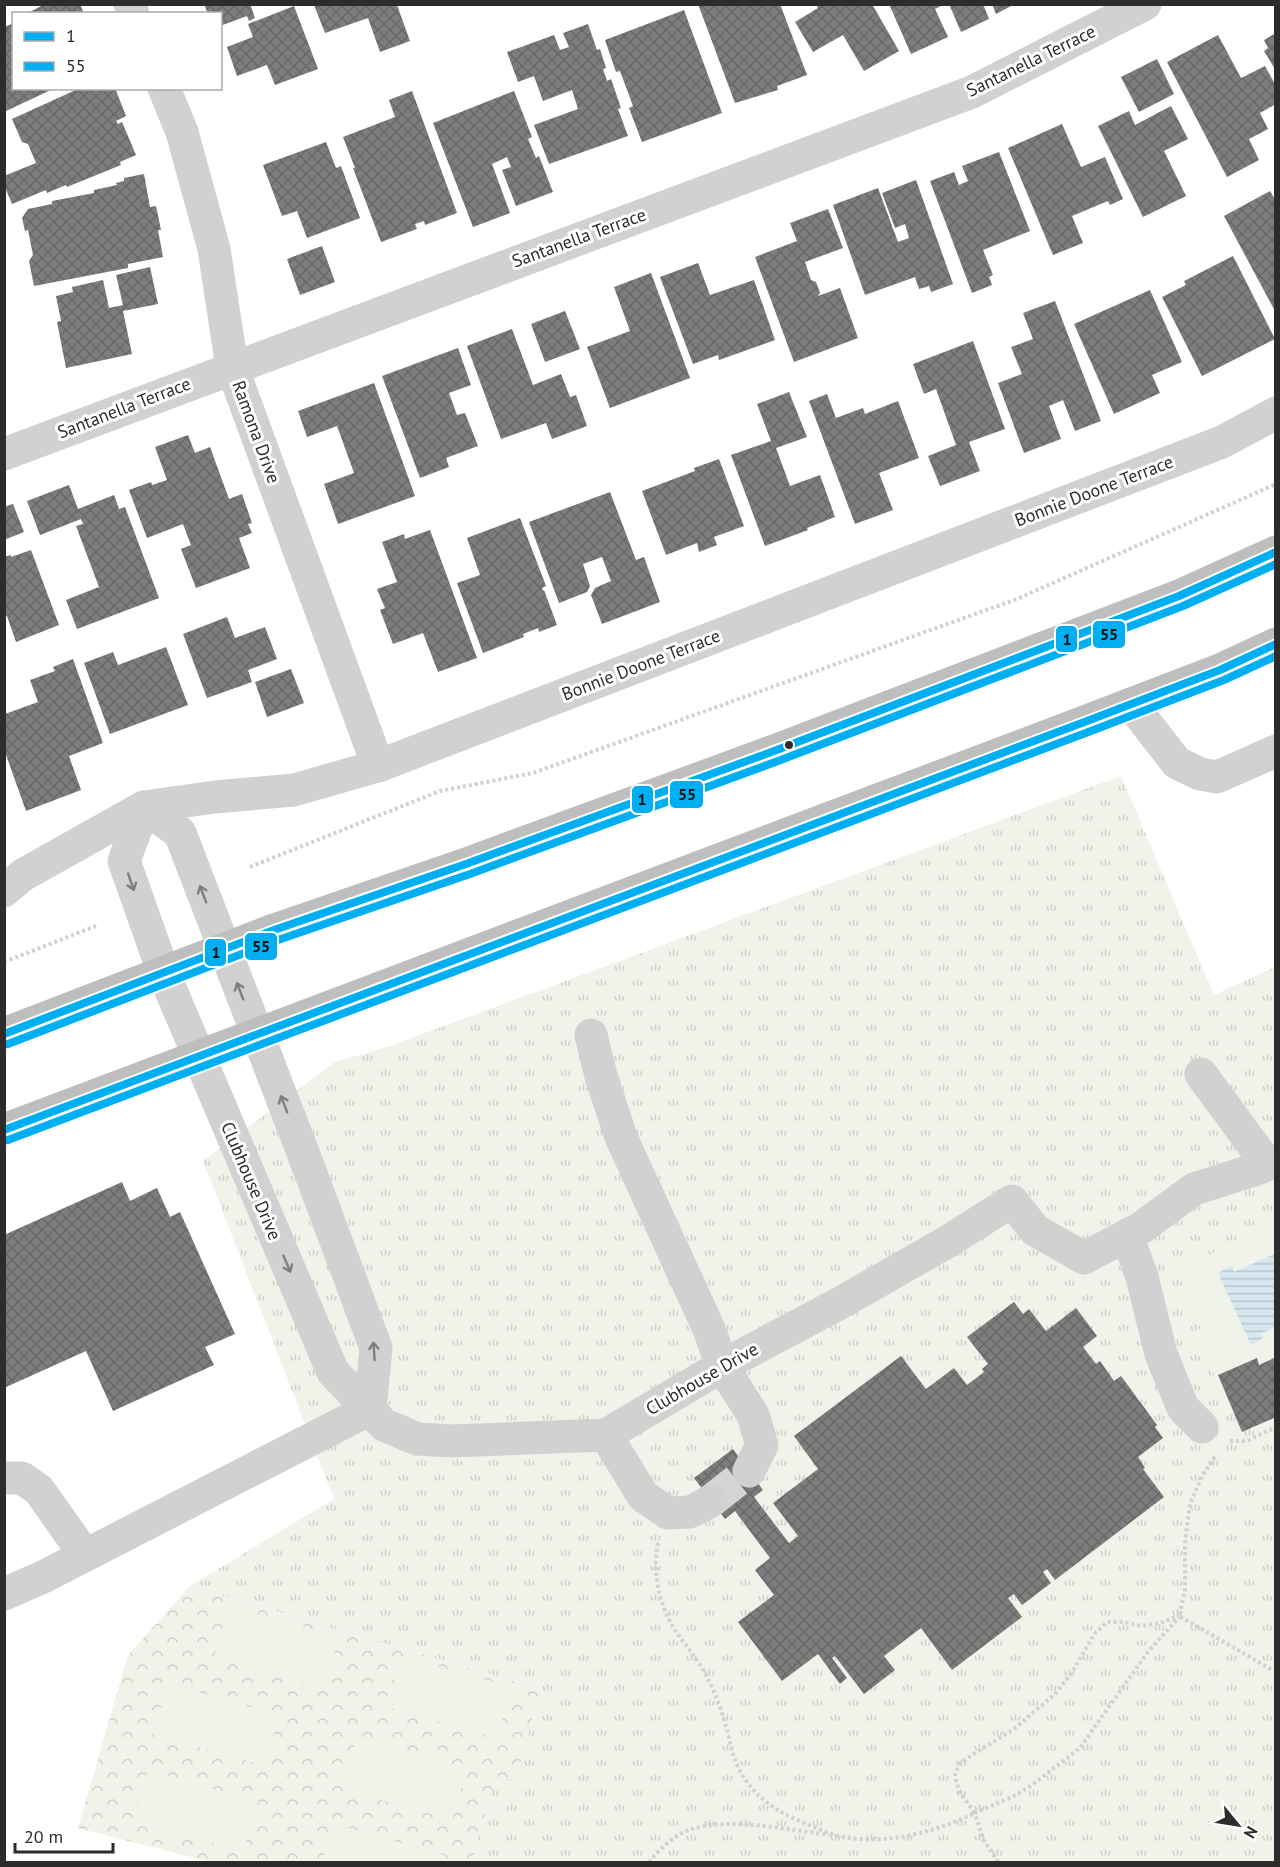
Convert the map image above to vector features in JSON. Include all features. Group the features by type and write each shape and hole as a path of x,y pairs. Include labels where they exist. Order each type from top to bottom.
{"highway":[{"path":"4,1034 224,949 466,864 774,751 1179,596 1275,552"},
{"path":"4,1130 1220,670 1275,644"}],"street":[{"name":"Santanella Terrace","path":"4,454 972,92 1145,4"},
{"name":"Ramona Drive","path":"165,90 182,132 214,249 232,367 378,766"},
{"name":"Bonnie Doone Terrace","path":"4,891 23,875 144,807 215,796 294,790 378,766 1221,442 1275,413"},
{"path":"1131,704 1177,763 1200,774 1217,777 1275,751"},
{"path":"4,1594 85,1556 370,1409 376,1348 305,1158 180,833 144,807"},
{"name":"Clubhouse Drive","path":"144,807 124,861 164,974 333,1372 384,1425 417,1438 452,1441 606,1435 722,1366 852,1297 1012,1202 1035,1230 1084,1258 1127,1235"},
{"path":"591,1035 621,1137 709,1329 722,1366 753,1415 762,1445 749,1471"},
{"path":"1201,1074 1271,1162 1194,1189 1141,1228 1127,1235 1142,1277 1161,1354 1183,1408 1215,1442"},
{"path":"606,1435 643,1496 668,1513 690,1512 711,1501"},
{"path":"4,1478 22,1478 39,1490 85,1556"}],"path":[{"path":"250,867 440,791 533,773 1017,599 1275,484"},
{"path":"4,962 96,926"},
{"path":"649,1863 657,1852 676,1836 691,1829 710,1825 730,1823 859,1839 904,1837 927,1832 975,1814 1032,1785 1080,1748 1147,1653 1179,1616 1185,1591 1185,1540 1190,1504 1215,1442 1247,1441 1275,1426"},
{"path":"668,1513 656,1556 662,1602 668,1619 705,1673 715,1694 727,1730 732,1756 750,1786 781,1814 836,1836"},
{"path":"1179,1616 1275,1672"},
{"path":"998,1863 984,1839 975,1814 960,1794 955,1773 961,1762 1014,1729 1055,1694 1071,1674 1095,1633 1107,1622 1123,1622 1142,1626 1160,1623 1179,1616"}],"green space":[{"path":"1121,776 1214,995 1275,967 1275,1862 472,1862 495,1777 515,1780 540,1689 190,1586 334,1499 203,1161 335,1062 387,1047"},
{"path":"1275,1227 1275,1417 1242,1432 1194,1332 1201,1328 1184,1286 1193,1284 1184,1265"},
{"path":"190,1586 540,1689 516,1780 495,1777 472,1862 210,1862 78,1828 128,1655"},
{"path":"229,1606 339,1637 324,1688 214,1657"},
{"path":"401,1656 511,1687 497,1738 387,1707"},
{"path":"168,1684 279,1715 265,1766 154,1734"},
{"path":"357,1737 467,1769 452,1820 342,1789"},
{"path":"148,1770 258,1802 243,1852 133,1821"},
{"path":"333,1824 444,1855 442,1862 322,1862"}],"shaded area":[{"path":"1275,1254 1275,1327 1260,1334 1263,1338 1251,1345 1218,1273 1232,1266 1234,1272"}],"building":[{"path":"45,4 80,4 83,12 30,12"},
{"path":"204,4 250,4 255,18 249,21 247,16 222,25 222,12 207,12"},
{"path":"698,4 780,4 807,75 777,86 778,90 735,103"},
{"path":"816,4 872,4 899,51 864,71 843,35 813,52 795,22 818,8"},
{"path":"889,4 945,4 935,9 948,37 911,54"},
{"path":"949,4 983,4 989,19 961,32"},
{"path":"992,4 1015,4 996,14"},
{"path":"314,5 397,5 410,41 380,52 368,18 325,33"},
{"path":"294,6 318,69 275,85 267,65 237,76 227,47 253,37 248,24"},
{"path":"684,10 722,113 642,142 629,108 633,106 620,71 616,72 605,40"},
{"path":"12,24 12,90 51,90 4,112 4,27"},
{"path":"588,24 597,50 600,49 606,68 603,69 607,81 611,79 621,108 618,109 628,136 549,164 534,125 578,109 572,90 543,101 534,76 518,82 507,52 554,35 560,50 569,47 563,33"},
{"path":"1276,33 1276,71 1264,51 1268,48 1264,40"},
{"path":"1218,35 1241,78 1265,66 1276,86 1276,104 1260,113 1268,129 1249,139 1259,160 1227,177 1167,62"},
{"path":"1157,59 1174,94 1139,112 1121,77"},
{"path":"76,90 116,90 126,116 116,121 118,124 122,122 136,155 120,162 121,165 67,187 66,185 47,193 46,190 12,204 4,185 4,176 36,163 28,144 22,142 12,119"},
{"path":"412,91 457,213 425,225 424,221 415,224 417,229 381,242 343,137 395,117 389,100"},
{"path":"514,91 532,137 528,139 536,158 539,156 553,192 516,206 502,170 511,167 507,157 492,164 510,213 473,227 433,123"},
{"path":"1171,106 1188,139 1164,151 1186,196 1143,217 1098,126 1129,111 1135,125"},
{"path":"1062,124 1081,167 1105,157 1123,199 1110,205 1108,201 1072,216 1083,243 1053,255 1008,148"},
{"path":"326,142 336,168 341,166 360,218 307,238 297,211 282,216 263,165"},
{"path":"999,152 1030,231 983,250 993,275 989,277 992,285 972,293 930,181 954,172 959,185 968,181 962,166"},
{"path":"144,174 150,207 156,206 163,257 128,264 128,268 34,286 29,261 33,255 28,230 25,231 22,218 28,209 52,204 52,201 94,193 94,190 117,185 116,183 124,181 124,178"},
{"path":"916,180 953,284 931,292 929,286 919,289 915,277 865,295 833,205 878,188 898,242 909,238 905,224 895,228 882,193"},
{"path":"1270,191 1276,201 1276,313 1224,216"},
{"path":"828,209 843,248 805,262 811,280 816,282 820,293 818,296 840,288 858,338 794,362 755,257 797,241 790,223"},
{"path":"322,246 335,282 300,295 287,259"},
{"path":"1233,256 1275,339 1202,376 1162,297 1186,285 1184,281"},
{"path":"698,263 710,295 754,280 775,340 719,360 718,355 693,364 660,277"},
{"path":"150,267 158,304 123,311 132,354 66,368 57,322 61,321 56,296 73,292 72,287 103,280 109,308 123,305 116,275"},
{"path":"651,273 690,378 610,408 587,347 630,331 614,287"},
{"path":"1150,290 1182,362 1152,375 1160,393 1114,414 1074,324"},
{"path":"1055,301 1101,421 1075,431 1063,400 1049,406 1061,439 1024,453 998,383 1022,374 1011,347 1033,339 1023,313"},
{"path":"565,311 580,349 545,362 531,324"},
{"path":"512,329 533,385 561,374 570,397 576,395 587,426 552,439 546,423 501,439 467,346"},
{"path":"973,341 1005,429 969,442 980,471 940,486 928,456 956,445 936,389 924,394 913,364"},
{"path":"458,348 471,385 449,393 457,415 465,413 478,446 446,458 449,467 420,478 382,376"},
{"path":"374,383 415,496 338,524 324,484 354,473 337,426 307,437 298,411"},
{"path":"789,392 807,437 776,448 790,486 820,475 835,517 765,546 731,455 771,441 757,404"},
{"path":"827,394 836,418 863,408 865,414 898,401 919,458 879,473 893,510 855,524 809,401"},
{"path":"188,435 195,453 210,447 229,499 242,494 252,523 248,524 252,533 239,538 250,568 196,588 181,549 191,545 183,524 147,538 129,490 151,482 152,485 167,480 155,447"},
{"path":"719,459 744,526 714,537 717,545 699,552 697,543 666,555 642,491 695,471 694,468"},
{"path":"69,485 78,509 114,495 119,509 125,507 159,598 77,629 66,600 99,587 76,526 83,524 81,519 40,535 27,501"},
{"path":"610,492 636,560 644,557 660,602 602,624 591,595 595,588 611,581 602,557 583,564 590,586 587,592 559,603 529,522"},
{"path":"13,504 24,532 4,540 4,507"},
{"path":"520,518 546,586 542,588 557,625 539,632 538,628 523,634 524,637 483,653 457,583 480,575 467,538"},
{"path":"430,530 477,658 438,672 423,633 393,644 380,610 385,608 377,589 397,582 382,542 404,534 405,539"},
{"path":"31,550 59,625 16,642 7,616 4,617 4,557"},
{"path":"227,617 235,638 265,627 277,659 248,670 252,682 207,698 183,634"},
{"path":"166,647 188,705 110,734 84,663 113,652 118,665"},
{"path":"73,659 103,743 69,756 81,790 26,811 5,752 5,714 38,702 30,680 55,671 53,667"},
{"path":"291,669 304,703 267,717 255,682"},
{"path":"122,1182 130,1201 157,1188 170,1217 180,1212 235,1334 205,1347 214,1365 113,1411 86,1351 4,1388 4,1235"},
{"path":"1014,1302 1023,1314 1029,1309 1046,1331 1076,1308 1097,1336 1083,1347 1096,1364 1100,1361 1114,1381 1121,1376 1157,1425 1155,1427 1163,1438 1138,1457 1145,1468 1143,1469 1164,1497 1055,1580 1047,1569 1043,1572 1051,1583 1022,1605 1014,1594 1008,1598 1022,1617 952,1670 921,1628 884,1656 895,1670 864,1694 835,1656 832,1658 847,1678 840,1684 818,1654 782,1681 738,1622 774,1595 755,1570 770,1558 735,1511 725,1519 694,1478 733,1449 763,1490 754,1497 789,1543 798,1536 773,1503 818,1469 794,1436 901,1356 926,1389 954,1368 967,1385 984,1372 982,1369 988,1364 967,1337"},
{"path":"1276,1357 1276,1417 1242,1432 1218,1375 1257,1358 1259,1365"}],"tunnel":[{"path":"711,1501 749,1471"}],"transit line":[{"name":"1","path":"4,1034 274,930 466,864 774,751 1179,596 1276,552"},
{"name":"55","path":"8,1044 278,940 470,874 778,761 1183,606 1276,564"},
{"name":"1","path":"4,1130 1087,721 1220,670 1276,644"},
{"name":"55","path":"8,1140 1091,731 1224,680 1276,656"}]}
